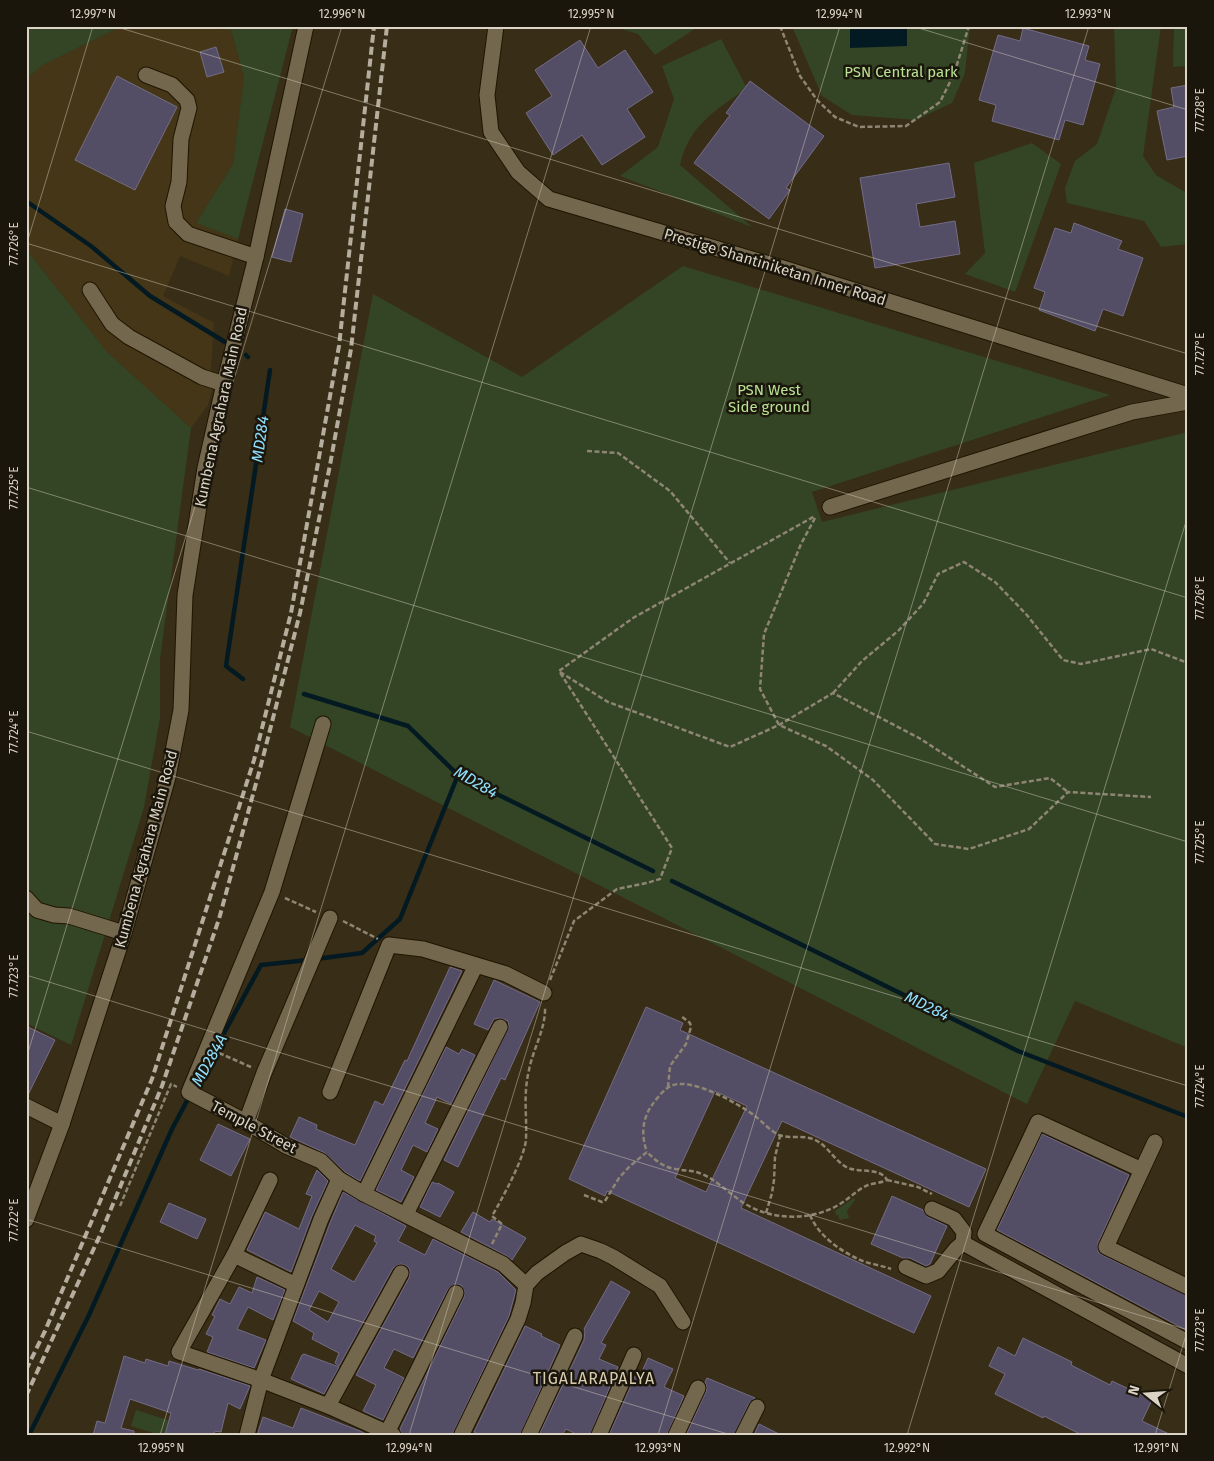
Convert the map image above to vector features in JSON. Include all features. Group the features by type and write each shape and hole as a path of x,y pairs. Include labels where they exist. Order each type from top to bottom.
{"street":[{"name":"Kumbena Agrahara Main Road","path":"26,1220 62,1124 124,933 168,777 181,710 185,595 205,468 256,256 306,26"},
{"name":"Prestige Shantiniketan Inner Road","path":"496,26 487,95 491,132 518,172 549,199 786,269 1188,395"},
{"path":"146,75 172,85 187,100 189,108 181,139 179,182 173,206 176,222 188,234 256,256"},
{"path":"90,290 112,324 129,336 202,377 224,384"},
{"path":"830,507 1132,412 1188,402"},
{"path":"189,1092 272,892 323,724"},
{"path":"26,898 37,910 54,915 69,916 124,933"},
{"path":"246,1122 264,1073 330,918"},
{"path":"330,1092 390,945 423,948 506,974 544,993"},
{"path":"364,1194 476,965"},
{"path":"406,1214 500,1027"},
{"name":"Temple Street","path":"189,1092 246,1122 286,1146 320,1161 339,1179 364,1194 504,1264 526,1285"},
{"path":"26,1106 62,1124"},
{"path":"1142,1170 1038,1122 985,1234 1188,1342"},
{"path":"1156,1142 1106,1247 1188,1287"},
{"path":"247,1435 261,1380 321,1220 339,1179"},
{"path":"270,1180 234,1254 179,1352 261,1380 328,1406 389,1434 456,1293"},
{"path":"906,1267 926,1276 938,1271 963,1243 964,1232 954,1219 932,1209"},
{"path":"963,1243 1188,1366"},
{"path":"462,1434 518,1319 526,1285 537,1273 581,1244 613,1257 660,1286 683,1322"},
{"path":"234,1254 296,1285"},
{"path":"328,1406 401,1273"},
{"path":"529,1435 575,1336"},
{"path":"599,1435 634,1354"},
{"path":"676,1435 698,1388"},
{"path":"743,1435 757,1407"}],"path":[{"path":"780,26 800,76 816,100 835,117 859,127 906,126 940,102 954,74 970,26"},
{"path":"588,451 618,452 670,491 730,563"},
{"path":"559,671 633,618 815,516 801,544 764,634 760,689 779,725 826,746 873,780 935,844 969,849 1029,829 1068,792"},
{"path":"559,671 608,702 730,747 779,725 833,692 862,661 898,631 923,604 938,574 964,562 995,582 1026,614 1063,660 1081,664 1151,649 1188,663"},
{"path":"486,1255 502,1224 492,1216 517,1166 526,1141 524,1102 529,1070 545,1016 544,993 574,921 617,889 660,879 672,848 559,671"},
{"path":"833,692 919,738 995,787 1050,778 1068,792 1151,797"},
{"path":"668,1087 670,1066 686,1044 691,1027 690,1023 681,1016"},
{"path":"207,1048 264,1073"},
{"path":"120,1206 171,1084 189,1092"},
{"path":"673,1084 698,1086 736,1104 780,1136 811,1138 821,1143 839,1162 847,1167 862,1171 878,1172 884,1175 887,1180 869,1185 828,1211 789,1217 766,1213 750,1207 701,1173 668,1167 647,1152 643,1142 646,1117 652,1106 668,1087 673,1084"},
{"path":"766,1213 772,1193 774,1157 780,1136"},
{"path":"584,1195 596,1201 605,1201 619,1178 647,1152"}],"shaded area":[{"path":"122,26 182,26 231,30 244,77 233,164 196,223 238,239 229,276 180,256 163,296 214,323 210,383 213,385 208,405 191,428 107,352 26,249 26,80 41,66"}],"green space":[{"path":"26,26 122,26 41,66 26,80"},
{"path":"182,26 293,26 238,239 196,223 233,164 244,77 231,30"},
{"path":"612,26 699,26 655,55 638,34"},
{"name":"PSN Central park","path":"792,26 970,26 965,73 952,103 916,120 852,115 822,96"},
{"path":"1114,26 1161,26 1143,156 1156,175 1188,194 1188,244 1161,247 1144,221 1067,203 1065,188 1075,161 1097,144 1116,88"},
{"path":"1174,26 1188,26 1188,66 1173,67"},
{"path":"721,39 747,88 715,111 697,129 684,151 680,165 752,227 620,176 658,147 674,99 662,66"},
{"path":"1032,143 1061,164 1015,292 965,274 985,253 974,163"},
{"path":"26,249 107,352 191,428 160,659 160,718 144,807 71,1045 26,1023"},
{"name":"PSN West Side ground","path":"683,266 1110,395 812,492 822,522 1188,432 1188,1048 1075,1001 1027,1104 290,727 373,294 522,377"},
{"path":"854,1198 855,1200 847,1211 849,1218 840,1220 835,1211"},
{"path":"136,1410 174,1422 170,1435 160,1435 131,1426"}],"water":[{"path":"850,26 907,26 907,46 850,48"}],"building":[{"path":"1023,28 1089,46 1085,60 1100,64 1083,125 1065,120 1059,140 992,121 996,105 979,100 998,35 1020,41"},
{"path":"580,40 598,68 625,50 653,92 627,109 645,137 602,165 582,135 553,155 526,113 552,96 535,70"},
{"path":"216,47 224,72 207,77 200,52"},
{"path":"117,76 177,107 135,190 75,160"},
{"path":"750,81 824,136 786,188 790,190 769,219 694,163 730,115 726,113"},
{"path":"1188,85 1188,156 1167,160 1157,111 1174,107 1171,88"},
{"path":"949,163 955,197 916,204 920,227 955,221 960,254 875,268 860,178"},
{"path":"285,209 303,214 291,262 272,257"},
{"path":"1074,223 1122,241 1118,249 1143,258 1123,316 1103,309 1095,331 1039,310 1045,292 1034,288 1055,228 1071,233"},
{"path":"450,967 462,971 360,1181 345,1172 325,1153 290,1137 299,1117 317,1125 316,1129 355,1145 375,1101 383,1105 405,1060 407,1061"},
{"path":"494,980 540,1002 505,1080 501,1078 458,1167 444,1160 509,1027 508,1021 500,1018 494,1019 488,1030 474,1024"},
{"path":"646,1007 683,1023 680,1030 986,1169 969,1207 782,1121 741,1208 931,1296 914,1333 607,1191 605,1196 569,1179","holes":["715,1091 747,1106 706,1192 675,1178"]},
{"path":"26,1026 55,1040 27,1097 26,1097"},
{"path":"446,1047 459,1054 462,1049 475,1055 451,1104 437,1097 425,1123 438,1129 427,1152 413,1145 401,1170 414,1177 401,1202 376,1190"},
{"path":"218,1124 250,1139 231,1176 200,1160"},
{"path":"1042,1134 1129,1175 1098,1243 1098,1252 1188,1296 1188,1331 997,1230"},
{"path":"317,1170 328,1181 312,1216 291,1272 247,1250 265,1212 299,1229 312,1196 306,1194"},
{"path":"432,1182 438,1183 454,1192 440,1217 420,1207"},
{"path":"343,1192 406,1226 398,1241 425,1255 433,1239 498,1272 516,1290 509,1316 452,1435 402,1435 400,1429 464,1297 465,1292 461,1285 455,1284 448,1289 413,1358 394,1349 384,1368 404,1378 383,1420 363,1411 376,1385 356,1375 409,1278 410,1272 409,1268 405,1265 400,1264 393,1268 339,1366 335,1363 339,1353 312,1339 314,1333 293,1321","holes":["355,1225 376,1236 374,1241 377,1243 354,1282 331,1269","319,1291 339,1302 328,1322 309,1310"]},
{"path":"892,1196 923,1210 928,1217 947,1226 930,1264 926,1266 871,1244"},
{"path":"169,1203 206,1219 197,1239 160,1222"},
{"path":"473,1212 490,1222 492,1219 526,1238 512,1260 461,1232"},
{"path":"257,1277 285,1290 273,1320 248,1307 237,1329 266,1340 254,1368 207,1352 213,1337 206,1334 215,1316 212,1315 220,1299 230,1304 239,1287 252,1293"},
{"path":"611,1281 630,1292 601,1343 606,1345 599,1359 618,1367 590,1435 578,1435 566,1429 562,1435 539,1435 584,1340 584,1329"},
{"path":"525,1326 560,1345 520,1435 480,1435 474,1432"},
{"path":"1023,1338 1072,1362 1071,1365 1110,1385 1112,1381 1152,1400 1142,1421 1171,1435 1082,1435 995,1394 1005,1374 989,1366 998,1347 1015,1356"},
{"path":"304,1354 339,1367 324,1394 291,1379"},
{"path":"124,1356 145,1363 146,1359 168,1366 169,1361 250,1386 240,1409 228,1403 221,1432 215,1431 214,1435 165,1435 171,1413 130,1399 121,1428 134,1431 134,1435 93,1435 97,1421 105,1423"},
{"path":"648,1358 673,1369 664,1387 684,1396 667,1435 609,1435 636,1374 640,1376"},
{"path":"707,1378 755,1398 749,1403 734,1435 686,1435 706,1392 705,1382"},
{"path":"301,1408 368,1435 257,1435 263,1417 293,1428"},
{"path":"759,1424 781,1435 754,1435"}],"waterway":[{"name":"MD284","path":"26,201 91,246 150,296 225,342"},
{"name":"MD284","path":"243,679 226,666 270,370"},
{"name":"MD284","path":"304,694 408,726 458,775 653,871"},
{"name":"MD284A","path":"316,959 362,953 400,919 458,775"},
{"name":"MD284","path":"672,881 1018,1051 1188,1117"},
{"name":"MD284A","path":"212,1055 261,965 308,960"},
{"name":"MD284A","path":"29,1435 89,1315 172,1129 190,1095"}],"railway":[{"path":"26,1370 45,1331 152,1079 254,760 291,613 339,346 374,26"},
{"path":"26,1396 101,1233 162,1086 219,919 261,765 300,613 351,349 387,26"}],"district":[{"name":"TIGALARAPALYA","path":"594,1378"}]}
